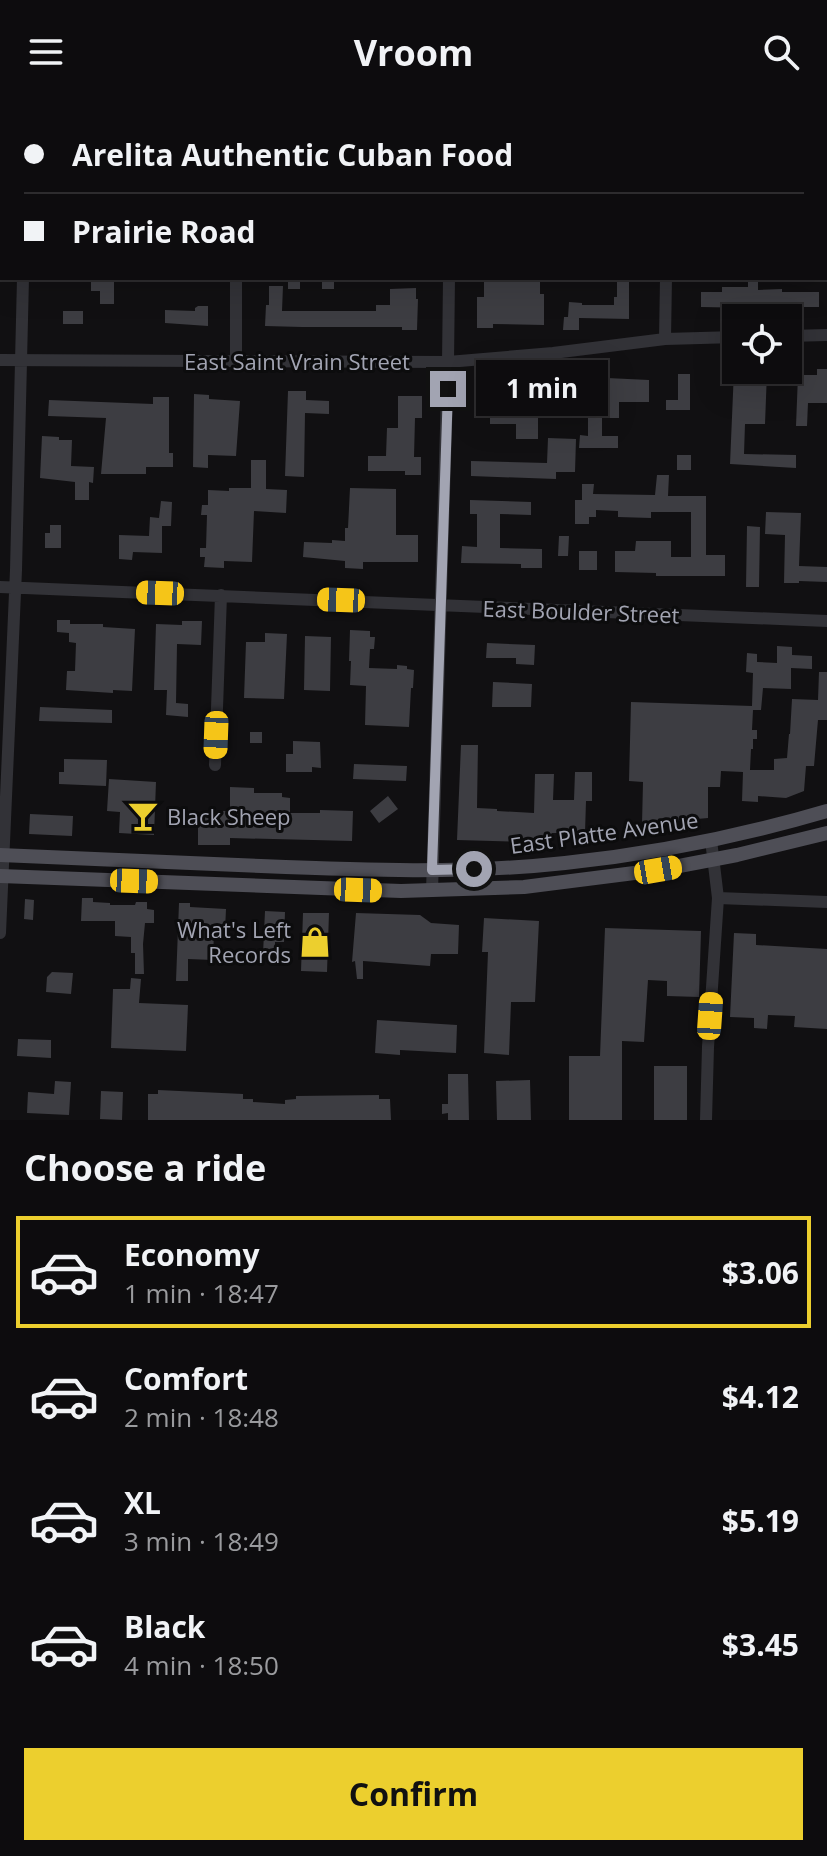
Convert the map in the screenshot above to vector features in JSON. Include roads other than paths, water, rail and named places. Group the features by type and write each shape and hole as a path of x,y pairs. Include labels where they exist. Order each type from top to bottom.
{"main road":[{"name":"East Platte Avenue","path":"2,855 432,870 564,863 711,840 827,811"},
{"name":"East Platte Avenue","path":"1,876 327,889 432,891 524,887 713,860 827,833"}],"street":[{"path":"0,933 15,587 23,280"},
{"path":"236,280 236,360"},
{"path":"432,891 449,280"},
{"path":"665,339 666,280"},
{"path":"802,336 827,335"},
{"name":"East Saint Vrain Street","path":"0,360 448,362 665,339 722,337"},
{"name":"East Boulder Street","path":"0,587 827,621"},
{"path":"215,765 221,595"},
{"path":"706,1120 718,898 711,840"},
{"path":"718,898 827,902"}],"place":[{"name":"Black Sheep","path":"143,816"},
{"name":"What's Left Records","path":"315,942"}]}
